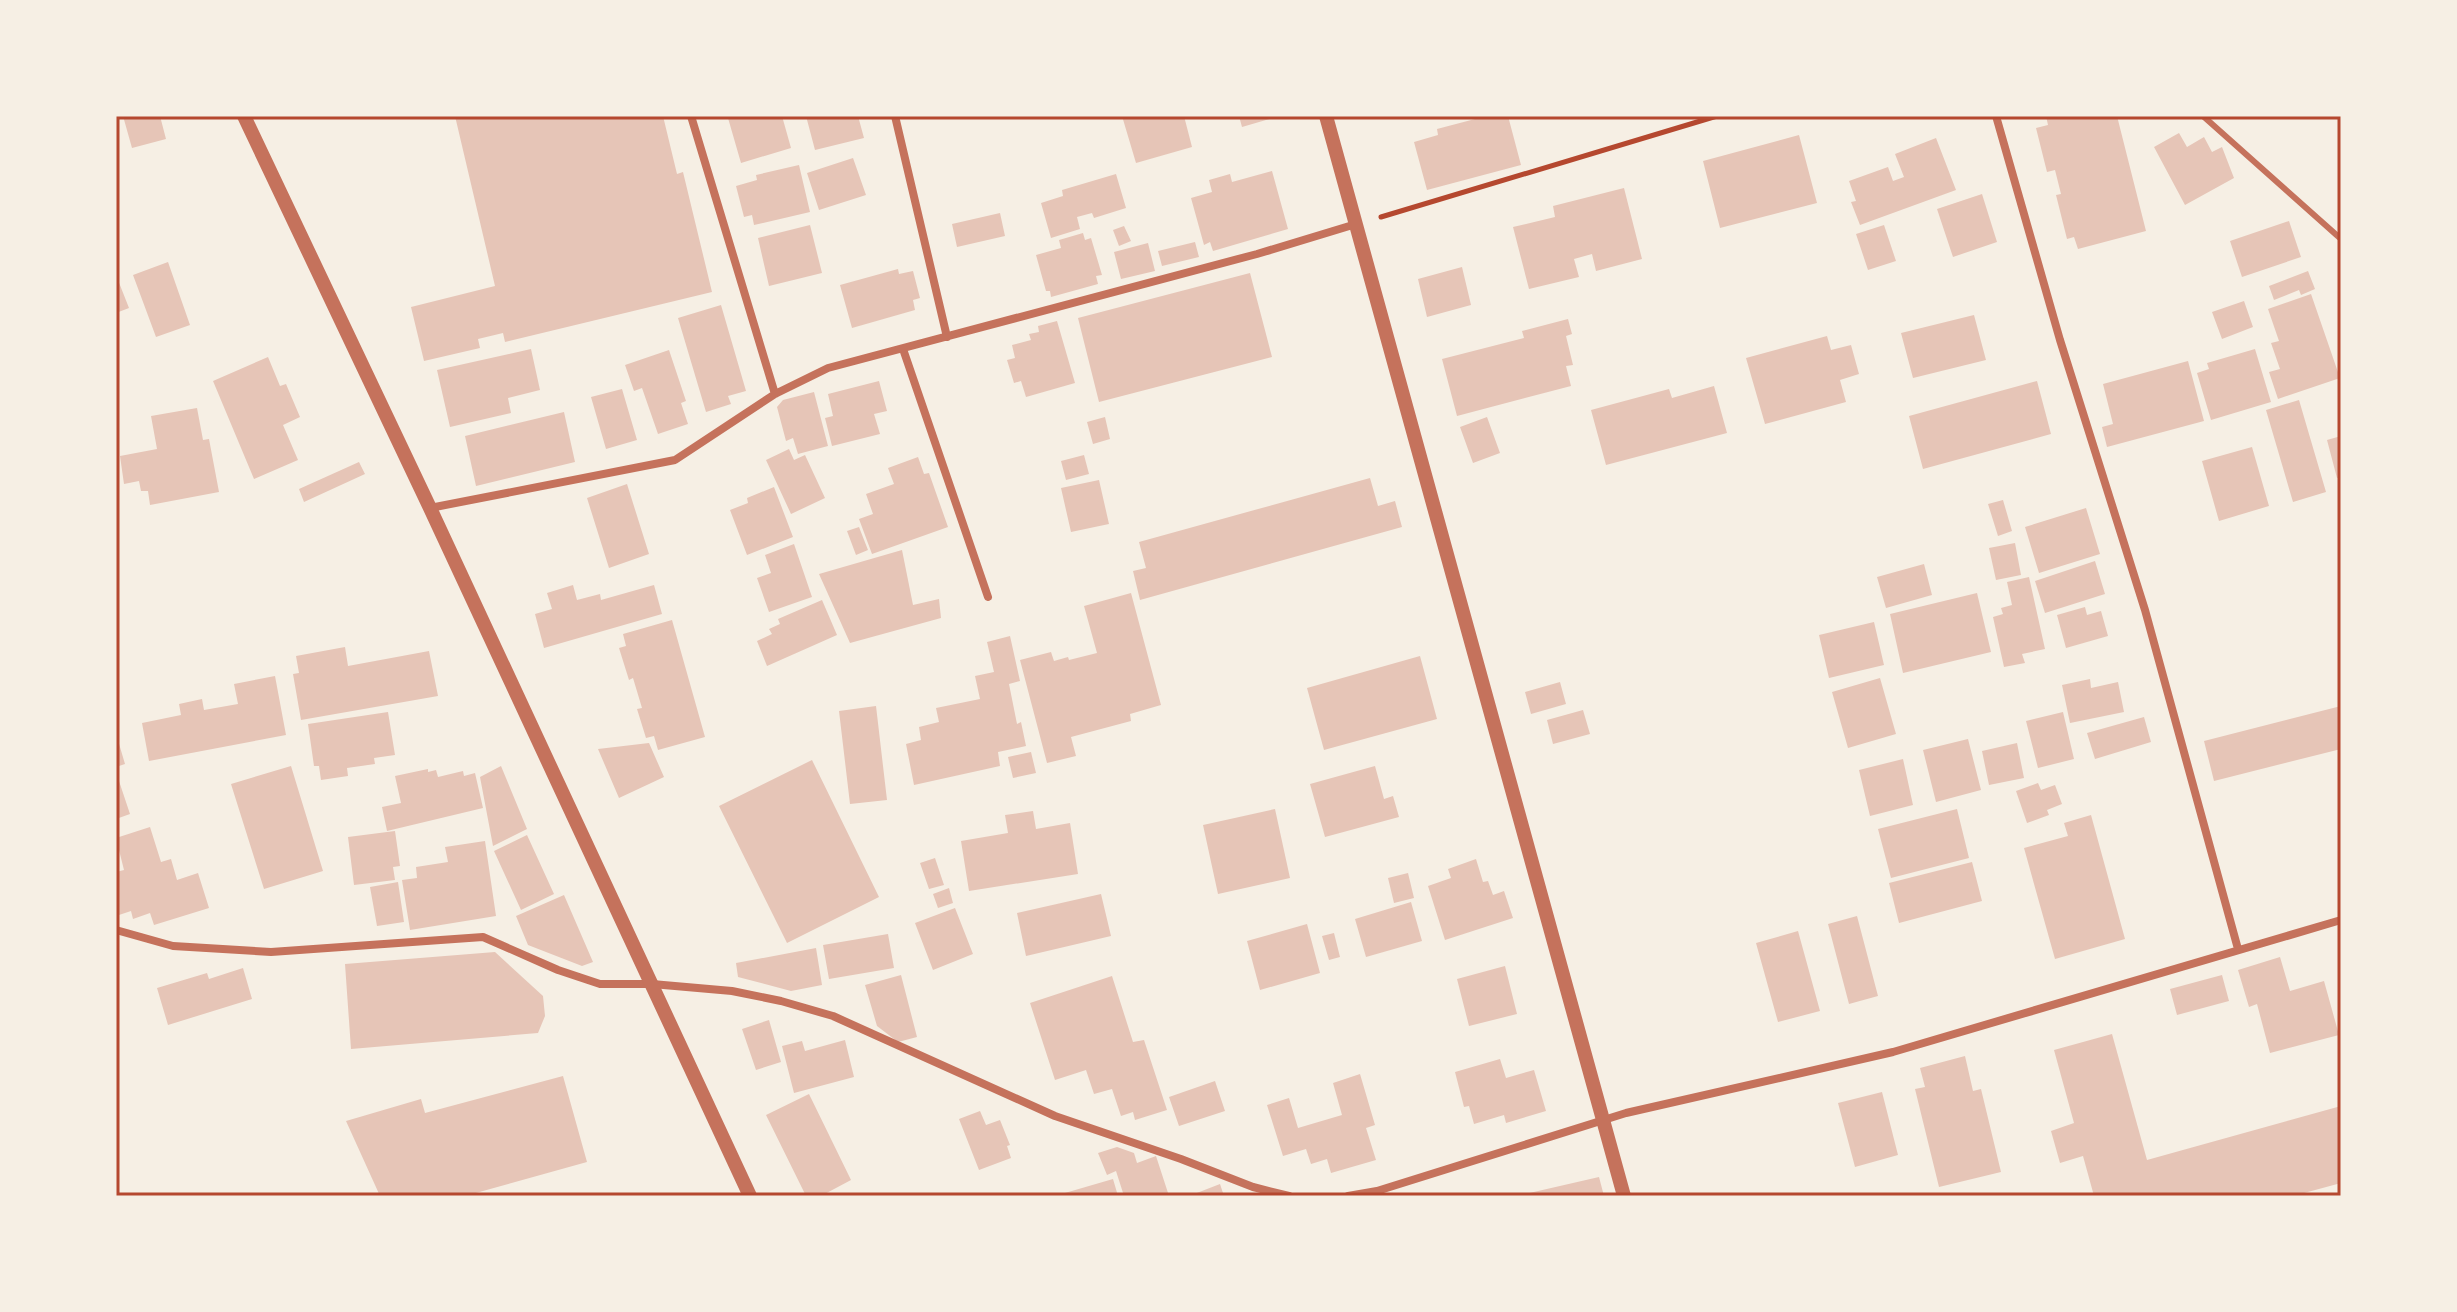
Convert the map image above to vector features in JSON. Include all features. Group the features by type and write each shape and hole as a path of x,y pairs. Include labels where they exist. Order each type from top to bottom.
{"street":[{"path":"244,116 750,1196"},
{"path":"691,116 775,394"},
{"path":"895,116 947,337"},
{"path":"1326,116 1624,1196"},
{"path":"1996,116 2060,340 2145,610 2238,949"},
{"path":"430,508 675,460 775,394 828,368 1257,254 1356,224"},
{"path":"903,349 988,597"},
{"path":"1348,1196 1377,1191 1626,1113 1893,1052 2341,920"},
{"path":"116,930 173,946 271,952 483,937 558,970 600,984 652,984 732,991 781,1001 833,1016 1055,1116 1253,1187 1289,1196"}],"lane":[{"path":"2203,116 2341,239"}],"path":[{"path":"1356,224 1717,116"}],"building":[{"path":"123,116 160,116 166,139 132,148"},
{"path":"455,116 663,116 677,174 683,172 712,292 505,342 503,333 478,339 480,348 424,361 411,307 495,286"},
{"path":"782,116 791,148 741,163 728,118"},
{"path":"806,116 858,116 864,138 815,150"},
{"path":"1122,116 1184,116 1192,147 1136,163"},
{"path":"1239,116 1276,116 1276,117 1242,127"},
{"path":"1475,116 1508,116 1521,165 1427,190 1414,142 1438,135 1437,129 1475,119"},
{"path":"2046,116 2117,116 2146,231 2078,249 2074,237 2067,239 2056,195 2061,194 2055,170 2047,172 2036,128 2048,125"},
{"path":"2179,133 2187,147 2204,137 2212,152 2222,147 2234,178 2185,205 2154,147"},
{"path":"1799,135 1817,203 1720,228 1703,161"},
{"path":"1936,138 1956,190 1860,225 1851,202 1856,201 1849,181 1888,167 1893,181 1904,177 1895,154"},
{"path":"853,158 866,195 819,210 807,173"},
{"path":"799,165 810,212 754,225 752,215 744,217 736,186 757,180 756,175"},
{"path":"1272,171 1288,229 1213,251 1210,242 1204,245 1191,198 1212,192 1209,180 1230,174 1232,182"},
{"path":"1116,174 1126,208 1094,218 1092,213 1077,217 1080,229 1051,238 1041,203 1063,196 1062,190"},
{"path":"1624,188 1642,259 1596,271 1592,254 1574,259 1579,277 1529,289 1513,227 1555,217 1553,206"},
{"path":"1982,194 1997,242 1953,257 1937,209"},
{"path":"1000,213 1005,236 957,247 952,224"},
{"path":"2289,221 2301,257 2242,277 2230,241"},
{"path":"810,225 822,273 769,286 758,238"},
{"path":"1884,225 1896,261 1868,270 1856,234"},
{"path":"1124,226 1131,241 1119,246 1113,230"},
{"path":"1083,233 1085,240 1091,238 1102,275 1096,276 1098,284 1051,297 1050,291 1046,291 1036,255 1061,248 1059,240"},
{"path":"1195,242 1199,257 1162,266 1158,251"},
{"path":"1148,243 1155,271 1121,279 1114,252"},
{"path":"168,262 190,325 156,337 133,275"},
{"path":"1462,267 1471,305 1427,317 1418,279"},
{"path":"898,269 899,274 913,271 920,298 913,300 915,310 852,328 840,285"},
{"path":"2308,271 2315,289 2301,295 2299,290 2274,300 2269,286"},
{"path":"1250,273 1272,357 1099,402 1078,318"},
{"path":"116,275 129,308 116,313"},
{"path":"2311,294 2340,378 2278,399 2269,372 2280,369 2271,343 2279,341 2268,309"},
{"path":"2244,301 2253,327 2222,339 2212,312"},
{"path":"721,305 746,391 728,396 731,404 706,412 678,318"},
{"path":"1974,315 1986,360 1913,378 1901,333"},
{"path":"1568,319 1572,334 1566,336 1573,365 1566,366 1571,386 1457,416 1442,359 1524,338 1522,331"},
{"path":"1057,321 1075,383 1026,397 1021,381 1014,383 1007,360 1015,358 1012,345 1031,340 1029,334 1039,332 1038,326"},
{"path":"1827,336 1831,350 1851,345 1859,374 1840,380 1846,402 1765,424 1746,358"},
{"path":"531,349 540,390 508,398 511,413 450,427 437,370"},
{"path":"2255,349 2271,402 2211,420 2197,373 2209,369 2207,363"},
{"path":"669,350 686,401 681,403 688,424 658,434 642,388 634,391 625,365"},
{"path":"268,357 280,386 286,384 300,417 283,425 298,460 254,479 213,381"},
{"path":"2188,361 2204,421 2107,447 2102,427 2113,424 2103,384"},
{"path":"879,381 887,411 874,414 880,434 832,446 825,418 833,416 828,394"},
{"path":"2037,381 2051,434 1923,469 1909,416"},
{"path":"1714,386 1727,433 1606,465 1591,410 1669,389 1672,398"},
{"path":"622,389 637,440 606,449 591,397"},
{"path":"814,392 828,446 798,454 793,438 786,441 777,407 783,400"},
{"path":"2299,400 2326,492 2293,502 2266,410"},
{"path":"197,408 203,440 209,439 219,492 150,505 148,491 141,491 139,481 124,484 120,456 157,449 151,416"},
{"path":"564,412 575,462 476,486 465,436"},
{"path":"1105,417 1110,439 1093,444 1087,422"},
{"path":"1487,417 1500,453 1473,463 1460,427"},
{"path":"2341,436 2341,477 2337,478 2327,440"},
{"path":"2252,447 2269,506 2219,521 2202,461"},
{"path":"789,449 794,460 805,455 825,498 791,514 766,460"},
{"path":"1084,455 1089,474 1066,480 1061,461"},
{"path":"918,457 924,474 929,473 948,527 872,554 859,519 873,514 866,494 894,484 888,468"},
{"path":"359,462 365,474 304,502 299,489"},
{"path":"1370,478 1378,506 1395,501 1402,527 1140,600 1133,571 1146,568 1139,542"},
{"path":"1099,480 1109,524 1071,532 1061,488"},
{"path":"627,484 649,554 609,568 587,498"},
{"path":"774,487 793,537 747,555 730,510 748,503 747,498"},
{"path":"2003,500 2012,531 1998,536 1988,504"},
{"path":"2086,508 2100,554 2039,573 2025,527"},
{"path":"859,527 868,550 856,555 847,531"},
{"path":"2015,543 2021,575 1996,580 1989,548"},
{"path":"794,544 812,597 769,612 757,578 771,573 765,555"},
{"path":"902,550 913,605 939,599 941,618 850,643 819,574"},
{"path":"2095,561 2105,594 2045,613 2035,581"},
{"path":"1924,564 1932,595 1886,608 1877,577"},
{"path":"2029,577 2045,649 2022,654 2025,663 2004,667 1993,617 2003,614 2001,608 2012,605 2007,582"},
{"path":"573,585 577,600 600,594 601,600 654,585 662,614 544,648 535,614 552,609 547,593"},
{"path":"1131,593 1161,705 1130,714 1131,721 1071,737 1076,756 1047,763 1020,660 1051,652 1054,661 1097,653 1084,606"},
{"path":"1977,593 1991,652 1903,673 1890,614"},
{"path":"822,600 837,635 767,666 757,641 772,634 769,629 780,624 778,619"},
{"path":"2085,607 2087,615 2101,611 2108,636 2066,648 2057,615"},
{"path":"672,620 705,737 658,750 654,736 646,738 637,709 642,708 633,678 629,680 619,648 626,646 623,634"},
{"path":"1874,622 1884,665 1829,678 1819,635"},
{"path":"1010,636 1020,681 1009,684 1017,724 1021,722 1026,746 998,752 1000,766 914,785 906,744 921,740 919,727 939,722 936,708 980,699 975,676 994,672 987,642"},
{"path":"345,647 348,666 429,651 438,696 301,720 293,674 299,673 296,656"},
{"path":"1420,656 1437,719 1324,750 1307,688"},
{"path":"275,676 286,735 149,761 142,723 181,715 179,704 202,699 204,710 238,704 234,684"},
{"path":"1880,678 1896,734 1848,748 1832,692"},
{"path":"2090,679 2091,688 2118,682 2124,712 2070,723 2062,685"},
{"path":"1560,682 1566,704 1531,714 1525,692"},
{"path":"876,706 887,800 850,804 839,711"},
{"path":"2341,706 2341,749 2214,781 2204,741"},
{"path":"1583,710 1590,734 1553,744 1547,720"},
{"path":"388,712 395,755 374,758 375,764 347,768 348,776 321,780 319,766 314,766 308,724"},
{"path":"2063,712 2074,759 2038,768 2026,721"},
{"path":"2144,717 2151,742 2095,759 2087,733"},
{"path":"116,738 125,764 116,767"},
{"path":"1968,739 1981,790 1936,802 1923,750"},
{"path":"649,743 664,777 619,798 598,749"},
{"path":"2017,743 2024,778 1989,785 1982,751"},
{"path":"1031,752 1036,773 1013,778 1008,757"},
{"path":"1903,759 1913,805 1870,816 1859,770"},
{"path":"812,760 879,897 787,943 719,806"},
{"path":"291,766 323,871 264,889 231,784"},
{"path":"501,766 527,829 493,846 480,777"},
{"path":"1375,766 1384,799 1393,796 1399,817 1325,837 1310,784"},
{"path":"428,769 428,772 436,770 438,777 463,771 464,776 475,773 483,808 387,831 382,807 401,803 395,776"},
{"path":"116,772 130,814 116,819"},
{"path":"2038,783 2041,790 2055,785 2062,804 2047,810 2049,815 2027,823 2016,791"},
{"path":"1275,809 1290,878 1218,894 1203,825"},
{"path":"1957,809 1969,858 1891,878 1878,829"},
{"path":"1033,811 1036,829 1070,823 1078,874 969,891 961,841 1008,833 1005,815"},
{"path":"2091,815 2125,939 2055,959 2024,848 2068,836 2064,823"},
{"path":"150,827 161,862 171,859 177,880 198,873 209,908 154,925 150,913 133,919 131,911 116,916 116,872 124,870 116,838"},
{"path":"395,831 400,866 393,867 395,880 354,885 348,837"},
{"path":"527,835 554,894 521,910 494,851"},
{"path":"485,841 496,916 410,930 402,880 417,878 416,867 448,862 445,847"},
{"path":"935,858 944,885 929,889 920,863"},
{"path":"1476,859 1483,882 1488,881 1493,895 1504,891 1513,918 1445,940 1428,886 1451,878 1448,869"},
{"path":"1972,862 1982,901 1899,923 1889,883"},
{"path":"1408,873 1414,898 1394,903 1388,878"},
{"path":"398,882 404,922 377,926 370,887"},
{"path":"949,888 953,903 938,908 933,894"},
{"path":"1101,894 1111,936 1026,956 1017,913"},
{"path":"564,895 593,962 582,966 528,945 516,916"},
{"path":"1411,902 1422,941 1366,957 1355,919"},
{"path":"955,908 973,954 933,970 915,923"},
{"path":"1857,916 1878,996 1849,1004 1828,924"},
{"path":"1307,924 1320,973 1260,990 1247,941"},
{"path":"1798,931 1820,1011 1778,1022 1756,943"},
{"path":"1334,933 1340,957 1329,960 1322,936"},
{"path":"888,934 894,968 829,979 823,945"},
{"path":"816,948 822,985 791,991 738,977 736,963"},
{"path":"495,952 543,996 545,1016 538,1033 351,1049 345,964"},
{"path":"2280,957 2290,991 2324,981 2339,1035 2270,1053 2257,1004 2249,1007 2238,970"},
{"path":"1505,966 1517,1014 1469,1026 1457,979"},
{"path":"243,968 252,999 168,1025 157,988 207,973 209,979"},
{"path":"901,975 917,1037 898,1042 877,1026 865,985"},
{"path":"2222,975 2229,1001 2177,1015 2170,989"},
{"path":"1112,976 1133,1042 1144,1040 1167,1110 1135,1120 1133,1112 1121,1116 1112,1089 1094,1094 1086,1070 1055,1080 1030,1003"},
{"path":"769,1020 781,1062 756,1070 742,1029"},
{"path":"2112,1034 2147,1160 2341,1106 2341,1183 2293,1196 2094,1196 2083,1156 2060,1163 2051,1131 2074,1123 2054,1050"},
{"path":"845,1040 854,1077 794,1093 782,1046 802,1041 805,1051"},
{"path":"1965,1056 1973,1091 1981,1089 2001,1172 1939,1187 1915,1089 1925,1087 1920,1068"},
{"path":"1500,1059 1506,1078 1534,1070 1546,1111 1506,1123 1504,1115 1474,1124 1469,1106 1464,1107 1455,1072"},
{"path":"1360,1074 1375,1125 1366,1128 1376,1160 1331,1173 1327,1159 1311,1164 1306,1149 1283,1156 1267,1105 1289,1098 1298,1128 1342,1115 1333,1083"},
{"path":"563,1076 587,1162 465,1196 380,1196 346,1121 421,1099 425,1113"},
{"path":"1215,1081 1225,1111 1179,1126 1169,1097"},
{"path":"1882,1092 1898,1155 1855,1167 1838,1103"},
{"path":"809,1094 851,1180 821,1196 806,1196 766,1115"},
{"path":"980,1111 986,1125 1000,1120 1010,1145 1007,1146 1011,1158 979,1170 959,1119"},
{"path":"1117,1147 1134,1153 1137,1163 1156,1156 1169,1196 1124,1196 1116,1171 1107,1175 1098,1153"},
{"path":"1599,1177 1604,1196 1521,1196 1521,1195"},
{"path":"1113,1179 1118,1196 1058,1196 1058,1195"},
{"path":"1220,1184 1224,1196 1189,1196"}]}
